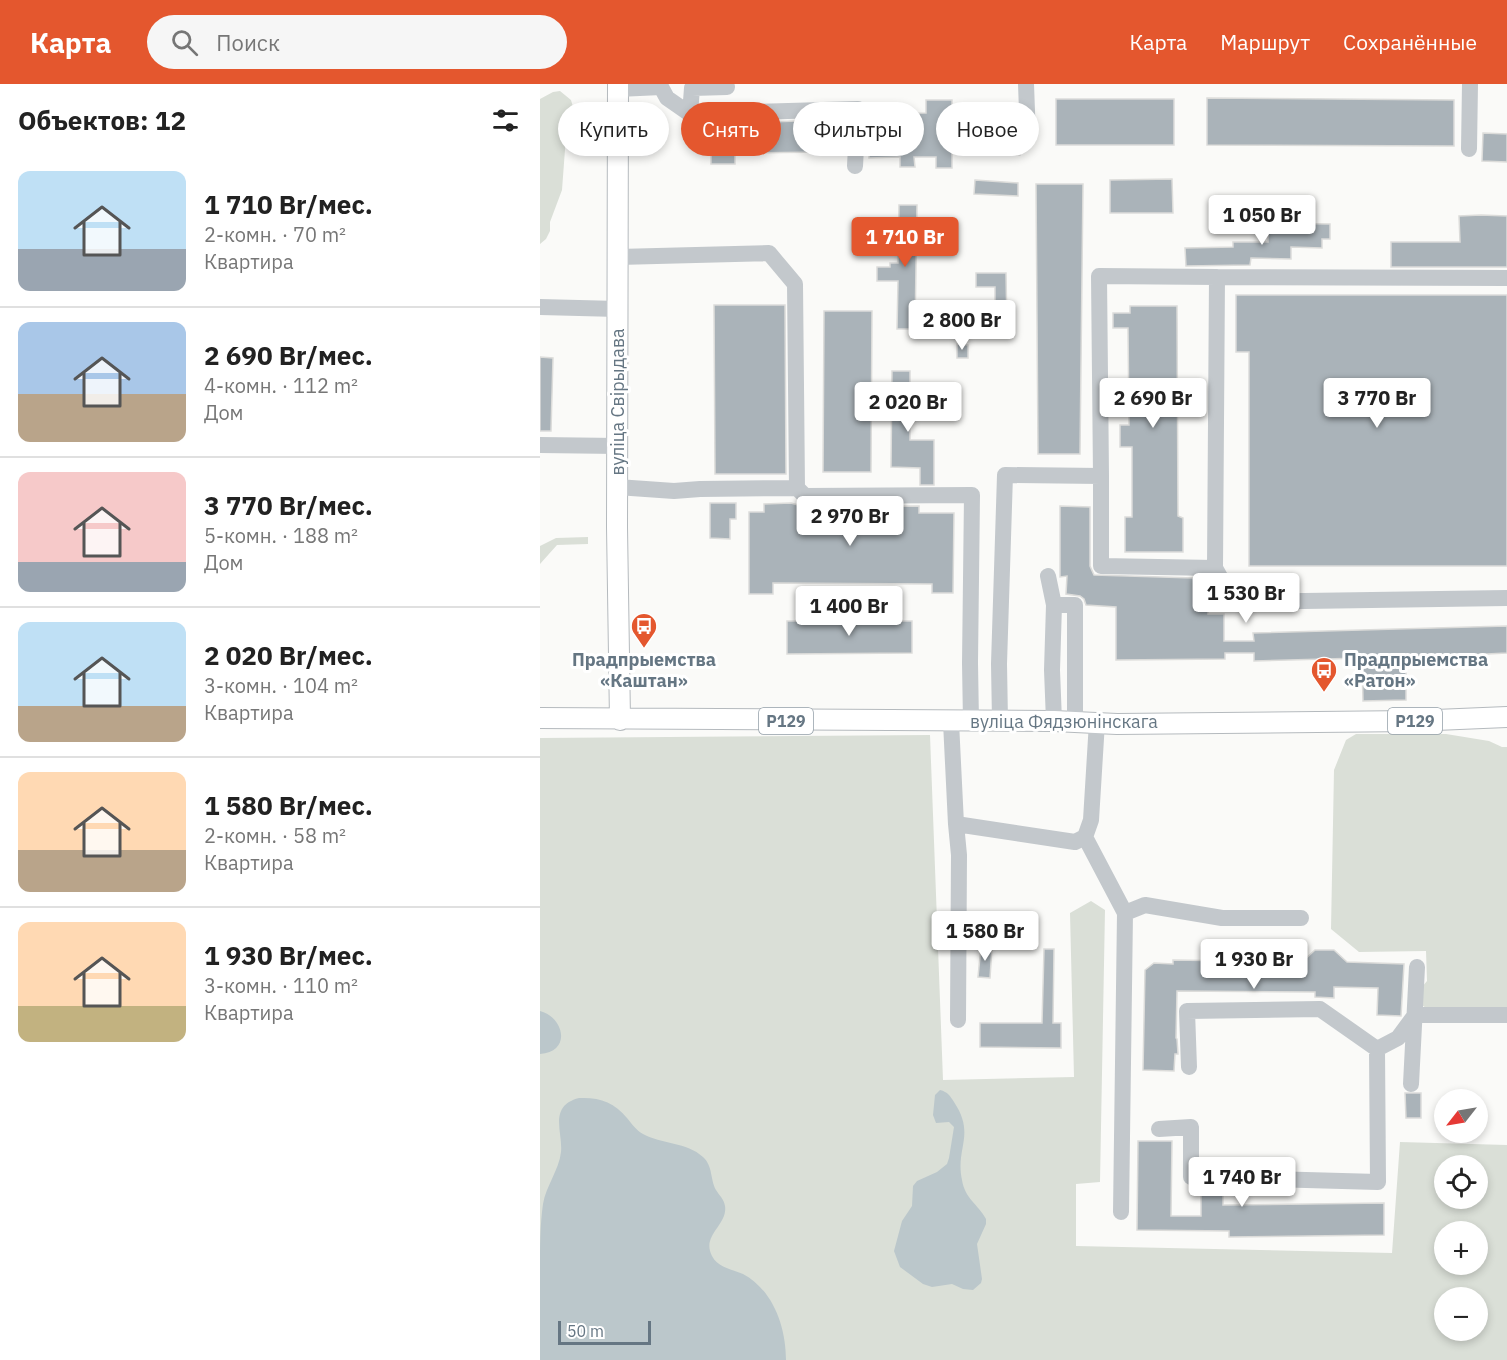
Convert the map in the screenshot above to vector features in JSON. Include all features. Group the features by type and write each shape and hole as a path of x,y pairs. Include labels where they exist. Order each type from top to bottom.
{"main road":[{"name":"вуліца Свірыдава","path":"618,87 617,488 620,720"},
{"name":"вуліца Фядзюнінскага","path":"620,720 1412,721 1507,717"},
{"name":"Р129","path":"540,718 620,720"}],"lane":[{"path":"1026,84 1027,102"},
{"path":"1469,149 1470,84"},
{"path":"618,87 661,87 667,98 681,108"},
{"path":"691,102 692,88 727,87"},
{"path":"781,112 858,110 855,166"},
{"path":"618,257 769,253 795,284 797,488 805,496 972,495 971,722"},
{"path":"1215,568 1101,566 1099,276 1507,278"},
{"path":"1217,277 1215,568 1233,602 1507,598"},
{"path":"540,307 618,309"},
{"path":"540,445 618,446"},
{"path":"1000,721 999,664 1005,475 1101,476"},
{"path":"617,488 674,491 797,488"},
{"path":"1048,576 1054,605 1052,670 1054,721"},
{"path":"1054,605 1075,605 1075,721"},
{"path":"951,722 959,855 958,1020"},
{"path":"956,824 1075,842 1084,837 1091,820 1097,722"},
{"path":"1084,837 1125,913 1121,1212"},
{"path":"1125,913 1145,905 1222,918 1301,918"},
{"path":"1411,1084 1417,967"},
{"path":"1189,1067 1186,1011 1320,1009 1377,1049"},
{"path":"1415,1015 1507,1015"},
{"path":"1377,1049 1398,1038 1415,1015"},
{"path":"1159,1129 1191,1127 1191,1177 1378,1182 1377,1049"}],"shaded area":[{"path":"560,91 572,102 558,102 558,156 565,156 562,190 550,222 550,231 540,244 540,99"},
{"path":"588,537 588,544 557,545 540,564 540,546 556,538"},
{"path":"1356,734 1446,734 1489,741 1507,747 1507,1010 1428,1009 1423,1006 1422,987 1427,981 1426,951 1359,952 1331,929 1334,770 1346,740"},
{"path":"930,735 943,1080 1074,1077 1070,913 1091,901 1105,910 1100,1182 1076,1184 1076,1246 1392,1253 1400,1142 1507,1145 1507,1360 540,1360 540,738"},
{"path":"540,1011 555,1020 561,1034 557,1047 550,1052 540,1054"},
{"path":"940,1090 950,1096 964,1124 961,1169 964,1187 986,1219 977,1244 982,1279 973,1290 952,1284 932,1287 923,1284 900,1267 894,1251 902,1221 912,1206 913,1186 917,1181 937,1172 947,1164 949,1158 954,1127 949,1122 936,1123 933,1115 935,1095"},
{"path":"579,1098 593,1098 611,1104 643,1134 689,1148 703,1157 710,1168 714,1186 725,1206 723,1219 710,1242 712,1256 722,1266 743,1274 753,1281 770,1300 780,1323 786,1360 540,1360 540,1244 543,1204 560,1159 560,1113 569,1102"}],"building":[{"path":"1207,98 1454,100 1454,146 1207,145"},
{"path":"1056,99 1174,99 1174,145 1056,145"},
{"path":"926,100 952,100 952,102 936,102 936,156 952,156 952,168 936,168 936,157 914,157 915,167 900,167 900,157 869,158 869,156 924,156 924,113 926,113"},
{"path":"793,121 793,152 781,152 781,122"},
{"path":"1483,133 1507,134 1507,162 1482,161"},
{"path":"711,156 735,156 735,164 711,164"},
{"path":"1172,179 1173,213 1110,213 1110,180"},
{"path":"975,180 1018,183 1018,196 974,194"},
{"path":"1036,184 1083,184 1080,454 1038,454"},
{"path":"899,205 917,205 915,329 897,329 898,281 877,281 877,267 890,267 890,263 898,263"},
{"path":"1459,216 1507,216 1507,267 1391,267 1391,242 1460,242"},
{"path":"1268,223 1330,224 1330,239 1322,239 1322,248 1291,247 1291,259 1251,258 1250,265 1186,266 1185,248 1233,247 1233,242 1268,242"},
{"path":"976,273 1006,273 1007,328 979,328 979,314 995,314 995,287 976,287"},
{"path":"1236,295 1507,295 1507,566 1249,566 1249,352 1236,352"},
{"path":"714,305 785,305 786,474 715,474"},
{"path":"1130,306 1177,306 1178,516 1183,518 1183,552 1125,552 1125,517 1132,517 1132,447 1120,447 1120,425 1129,425 1128,328 1113,328 1113,313 1130,313"},
{"path":"824,311 872,311 871,472 823,472"},
{"path":"957,344 968,345 968,358 957,358"},
{"path":"540,357 553,358 551,431 540,431"},
{"path":"892,371 910,371 910,440 934,440 934,485 920,485 920,468 891,467"},
{"path":"710,503 736,503 736,519 730,519 730,539 710,538"},
{"path":"791,503 805,507 919,506 919,513 954,513 953,593 932,593 932,584 773,583 773,594 749,594 749,512 764,512 764,504"},
{"path":"1060,506 1090,507 1090,566 1094,575 1194,578 1195,599 1208,599 1208,614 1224,614 1224,641 1254,641 1253,633 1507,626 1507,653 1406,658 1406,700 1363,701 1362,658 1254,661 1254,653 1225,653 1225,659 1116,660 1116,607 1086,605 1080,596 1066,594 1067,576 1060,577"},
{"path":"787,621 912,621 912,653 787,654"},
{"path":"981,946 992,947 990,978 978,977"},
{"path":"1044,949 1054,949 1053,1023 1061,1023 1061,1048 980,1047 980,1023 1042,1023"},
{"path":"1315,950 1334,950 1347,962 1404,964 1401,1016 1377,1015 1378,988 1334,987 1334,998 1315,997 1315,992 1177,991 1178,1054 1175,1054 1174,1071 1143,1070 1145,970 1154,963 1173,964 1173,960 1302,962"},
{"path":"1405,1093 1421,1093 1421,1118 1406,1118"},
{"path":"1138,1141 1172,1141 1171,1216 1201,1216 1201,1188 1223,1188 1223,1205 1384,1203 1384,1235 1229,1237 1229,1231 1137,1230"}],"place":[{"name":"Прадпрыемства «Каштан»","path":"644,649"},
{"name":"Прадпрыемства «Ратон»","path":"1324,693"}]}
